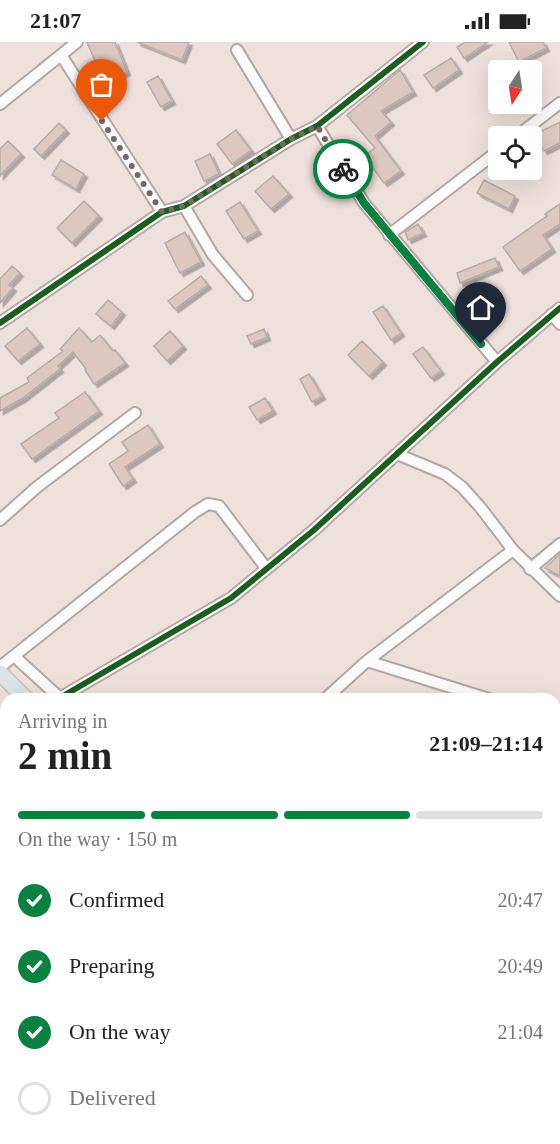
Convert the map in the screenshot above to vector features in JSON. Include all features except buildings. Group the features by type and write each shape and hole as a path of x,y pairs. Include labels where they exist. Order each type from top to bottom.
{"main road":[{"path":"0,673 20,693"}],"street":[{"path":"0,104 77,42"},
{"path":"0,323 162,212 184,206 291,139 317,126 423,42"},
{"path":"237,51 291,139"},
{"path":"61,55 162,212"},
{"path":"530,126 560,103"},
{"path":"317,126 364,203 497,362"},
{"path":"389,235 488,159"},
{"path":"184,206 213,255 247,295"},
{"path":"70,693 231,598 314,530 556,311 560,324"},
{"path":"0,520 37,487 135,413"},
{"path":"397,454 445,474 462,487 530,569 560,596"},
{"path":"0,667 208,504 219,506 266,568"},
{"path":"530,569 560,544"},
{"path":"332,693 367,661 513,550"},
{"path":"14,656 54,693"},
{"path":"367,661 470,693"}],"cycle path":[{"path":"0,323 162,212 184,206 291,139 317,126 423,42"},
{"path":"68,693 231,598 314,530 497,362 560,308"}],"way so far":[{"path":"102,121 162,212 184,206 291,139 317,126 343,169"}],"route":[{"path":"343,169 364,203 481,344"}]}
